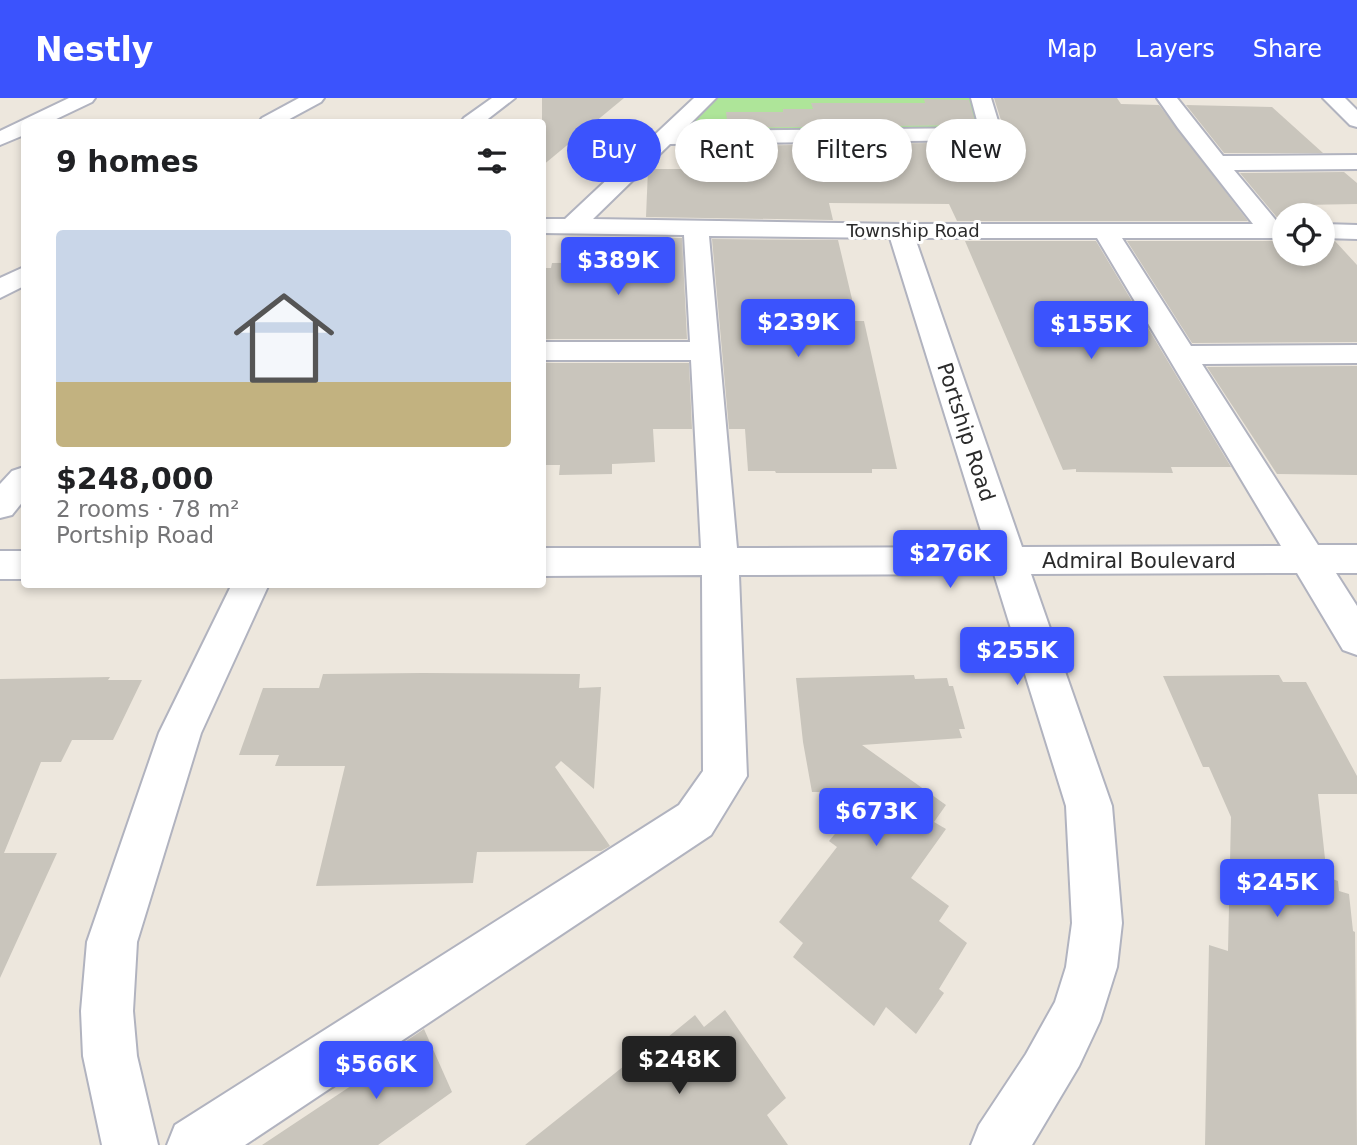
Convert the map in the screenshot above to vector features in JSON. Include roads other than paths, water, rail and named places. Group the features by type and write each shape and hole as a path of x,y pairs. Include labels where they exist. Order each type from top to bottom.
{"street":[{"path":"40,119 85,98"},
{"path":"276,119 314,98"},
{"path":"475,119 505,98"},
{"path":"571,226 706,98"},
{"path":"664,138 991,134 981,98"},
{"path":"1167,98 1217,163 1272,224"},
{"path":"1333,98 1357,121"},
{"path":"0,139 21,128"},
{"path":"1217,163 1357,162"},
{"name":"Township Road","path":"546,227 900,231 1272,231"},
{"path":"195,1145 695,820 725,776 720,561 696,229"},
{"name":"Portship Road","path":"900,231 1088,806 1095,873 1096,940 1084,995 1041,1084 999,1145"},
{"path":"1105,231 1357,639"},
{"path":"1335,231 1357,232"},
{"path":"0,290 21,277"},
{"path":"546,351 705,351"},
{"path":"1183,355 1357,354"},
{"path":"0,506 21,482"},
{"name":"Admiral Boulevard","path":"546,562 1357,559"},
{"path":"0,565 21,565"},
{"path":"131,1145 110,1056 107,1011 111,942 180,733 249,588"}]}
